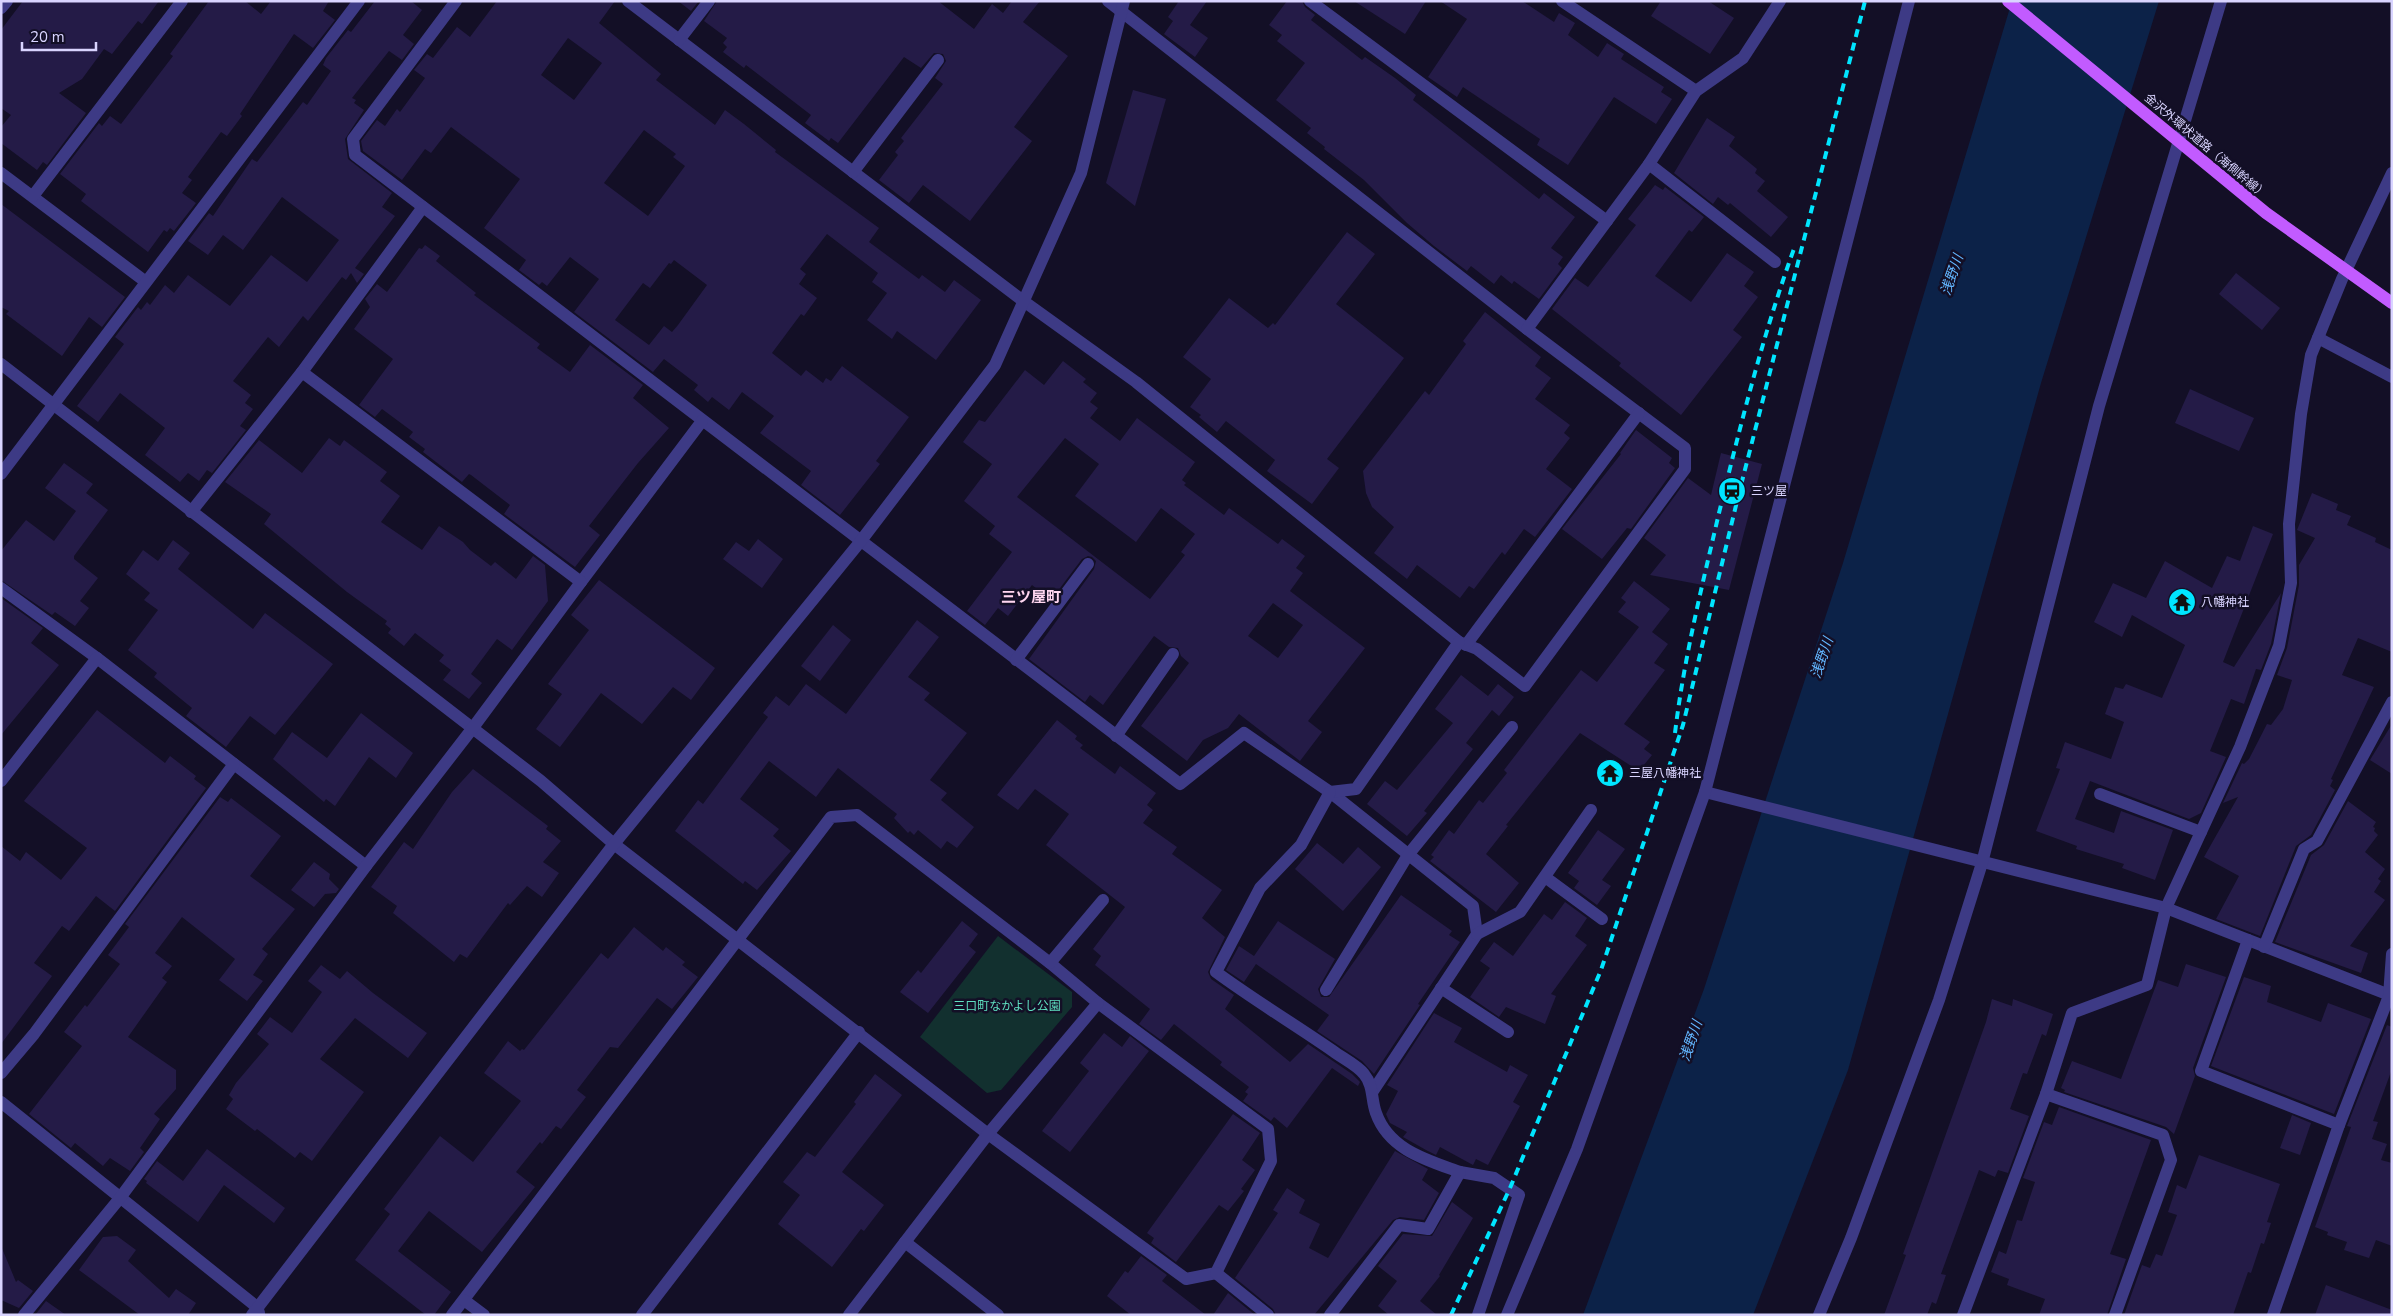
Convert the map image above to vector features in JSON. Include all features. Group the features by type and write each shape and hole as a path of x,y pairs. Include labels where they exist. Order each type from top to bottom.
{"main road":[{"name":"金沢外環状道路（海側幹線）","path":"2008,1 2266,213 2392,303"}],"street":[{"path":"1,8 7,1"},
{"path":"33,196 182,1"},
{"path":"1,474 359,1"},
{"path":"456,1 353,139 355,156 1180,784 1244,732 1330,792 1473,906 1477,934"},
{"path":"628,1 1022,300 1136,382 1463,644 1477,649 1525,686 1685,469 1685,448 1527,329 1123,6 1108,1"},
{"path":"679,40 709,1"},
{"path":"1562,1 1696,91"},
{"path":"1527,329 1649,164 1696,91 1743,58 1780,1"},
{"path":"1507,1315 1577,1149 1705,792 1909,1"},
{"path":"1819,1315 1851,1238 1939,1000 1982,863 2099,406 2221,1"},
{"path":"1319,4 1607,221"},
{"path":"1,1102 120,1198 256,1312 614,844 860,542 995,365 1022,300 1080,173 1123,6"},
{"path":"853,172 938,60"},
{"path":"1649,164 1775,262"},
{"path":"1,172 146,282"},
{"path":"1963,1315 2046,1094 2072,1013 2146,985 2166,908 2240,748 2279,646 2290,582 2289,524 2301,414 2311,355 2342,279 2392,173"},
{"path":"191,512 302,372 423,207"},
{"path":"2318,338 2392,377"},
{"path":"1,364 541,781 614,844 859,1032 988,1134 1186,1279 1216,1272"},
{"path":"302,372 581,582"},
{"path":"1330,792 1356,789 1463,644 1639,413"},
{"path":"24,1315 120,1198 366,866 472,729 702,421"},
{"path":"1016,660 1088,564"},
{"path":"1,588 97,658 366,866"},
{"path":"1116,736 1173,654"},
{"path":"1,781 97,658"},
{"path":"2264,947 2304,850 2317,841 2392,702"},
{"path":"1326,990 1408,855 1512,728"},
{"path":"1,1073 34,1034 234,764"},
{"path":"1330,792 1301,845 1260,888 1216,972 1257,1003 1306,1032 1364,1073 1373,1091 1375,1113 1392,1140 1422,1158 1460,1172 1494,1178 1519,1195 1478,1315"},
{"path":"1705,792 2166,908 2390,996"},
{"path":"2100,794 2200,832"},
{"path":"1373,1091 1477,934 1520,912 1591,810"},
{"path":"452,1315 831,817 857,815 1050,963 1098,1003 1268,1129 1271,1162 1216,1272"},
{"path":"1545,877 1602,919"},
{"path":"1050,963 1103,900"},
{"path":"2248,940 2201,1071 2339,1125"},
{"path":"2273,1315 2339,1125 2390,996 2392,954"},
{"path":"1441,988 1508,1032"},
{"path":"849,1315 988,1134 1098,1003"},
{"path":"642,1315 859,1032"},
{"path":"2046,1094 2163,1134 2171,1160 2115,1315"},
{"path":"1330,1315 1399,1225 1428,1229 1460,1172"},
{"path":"905,1242 998,1315"},
{"path":"1216,1272 1268,1315"},
{"path":"464,1300 484,1315"}],"green space":[{"name":"三口町なかよし公園","path":"998,936 1072,992 1072,1007 1001,1090 987,1093 920,1037"}],"water":[{"name":"浅野川","path":"2012,1 2159,1 2041,383 1848,1070 1753,1315 1583,1315 1704,989 1843,563"}],"building":[{"path":"23,1 159,1 142,24 138,21 112,54 104,49 82,79 59,93 86,113 47,165 43,162 37,170 1,143 1,127 11,115 1,108 1,30"},
{"path":"209,1 245,1 261,14 271,1 329,1 323,11 335,20 313,48 294,34 240,114 242,116 227,136 221,132 188,177 192,180 182,193 196,203 174,231 170,228 167,232 164,230 148,252 81,201 86,194 60,174 99,123 102,126 110,116 121,124 173,56 170,54"},
{"path":"375,1 411,1 422,10 403,35 414,44 402,60 389,51 352,98 356,100 354,103 364,110 345,139 348,159 392,193 382,207 395,216 355,268 364,274 357,283 351,273 346,280 342,277 308,321 303,316 279,347 268,337 233,381 251,395 245,403 253,409 240,426 246,430 212,473 207,470 199,481 188,473 180,482 145,455 165,428 120,393 98,422 77,406 124,344 115,337 138,307 141,310 147,302 150,305 165,285 174,293 188,275 230,306 271,255 307,282 339,240 282,197 243,250 223,235 208,255 188,241 209,213 213,216 252,159 257,162 303,102 307,105 331,71 323,65 326,58 348,30 351,32"},
{"path":"497,1 615,1 599,23 661,74 656,80 715,125 725,110 744,124 776,150 775,152 879,228 869,242 919,279 922,275 945,292 954,280 981,300 936,360 897,331 892,339 867,320 887,293 872,282 878,273 827,234 800,269 806,274 799,284 817,298 804,316 801,314 772,353 801,376 806,370 823,383 826,378 831,381 842,366 909,417 876,461 880,464 840,515 801,485 811,471 760,433 774,416 742,392 729,410 712,397 708,402 694,390 698,385 664,359 653,372 574,312 599,279 570,257 547,286 542,282 539,285 519,270 526,260 484,228 520,179 451,127 431,153 425,149 402,180 363,151 361,141 377,120 385,126 397,109 400,112 425,78 414,70 427,54 433,58 457,27 470,37","holes":["568,38 602,63 574,100 541,75","644,130 676,154 673,157 685,166 648,216 604,183","674,260 707,285 672,332 664,326 649,345 615,320 643,283 650,288 669,263 671,264"]},
{"path":"678,1 699,1 691,11"},
{"path":"717,1 938,1 974,29 992,4 1003,13 1012,1 1040,1 1023,22 1068,56 1014,127 1032,141 970,221 923,185 909,203 879,180 898,155 895,152 904,141 901,138 943,84 935,78 946,61 943,54 934,53 921,68 904,57 838,143 831,138 829,141 805,123 811,115 746,65 744,68 723,52 727,47 723,43 727,38 704,21"},
{"path":"1179,1 1207,1 1190,25 1208,38 1195,57 1164,34 1173,21 1168,17"},
{"path":"1287,1 1302,1 1305,7 1315,15 1311,20 1362,60 1365,57 1395,78 1416,95 1413,100 1539,199 1544,193 1575,217 1551,248 1563,257 1558,264 1562,268 1539,299 1514,281 1512,284 1501,275 1494,284 1471,266 1467,271 1407,223 1364,180 1324,149 1325,147 1307,133 1311,128 1276,100 1305,63 1277,41 1282,35 1269,25"},
{"path":"1354,1 1426,1 1405,34"},
{"path":"1440,1 1522,1 1554,22 1559,13 1575,23 1568,35 1598,57 1607,43 1624,54 1621,59 1664,87 1661,92 1672,99 1656,124 1614,97 1568,165 1537,145 1540,139 1463,87 1457,97 1428,77 1467,19"},
{"path":"1661,1 1708,1 1734,18 1710,54 1651,16"},
{"path":"1133,90 1166,99 1135,206 1106,183"},
{"path":"1707,118 1735,137 1729,146 1757,169 1755,173 1765,181 1757,191 1788,217 1771,237 1730,203 1728,205 1718,197 1713,204 1674,173"},
{"path":"1655,185 1663,190 1665,187 1704,217 1692,232 1689,230 1655,276 1691,302 1727,253 1754,272 1744,286 1758,297 1733,330 1742,337 1681,415 1619,366 1621,363 1552,309 1575,278 1588,287 1636,225 1628,219"},
{"path":"1,204 125,297 102,327 89,317 62,356 6,314 9,311 1,307"},
{"path":"1347,232 1375,254 1336,304 1404,358 1327,459 1339,468 1312,504 1267,471 1275,460 1226,421 1217,432 1199,417 1201,415 1190,407 1211,379 1183,357 1229,298 1268,328 1273,323 1275,325"},
{"path":"425,245 440,256 436,261 476,293 474,295 540,344 537,348 570,372 590,345 643,385 633,398 669,428 638,463 589,526 600,535 575,567 504,514 510,505 471,475 469,474 462,482 423,452 425,449 409,437 413,432 382,409 375,417 359,405 393,359 354,329 370,307 365,299 377,284 387,292 419,248 422,249"},
{"path":"2236,273 2280,308 2262,330 2219,294"},
{"path":"1485,312 1541,357 1535,366 1551,378 1535,399 1570,425 1564,433 1570,438 1546,469 1572,489 1535,537 1524,529 1505,555 1502,552 1474,589 1469,586 1460,598 1417,565 1407,579 1374,553 1394,527 1372,507 1366,493 1363,471 1425,391 1429,395 1466,344 1463,341"},
{"path":"1063,361 1086,379 1083,382 1097,393 1090,402 1098,408 1090,418 1120,441 1137,418 1195,462 1182,480 1186,483 1184,485 1224,515 1229,508 1278,544 1282,539 1305,556 1296,568 1303,573 1290,591 1365,648 1308,721 1322,732 1300,761 1239,714 1228,728 1203,740 1187,761 1141,726 1189,663 1181,656 1178,648 1169,647 1154,636 1103,705 1090,695 1085,702 1029,659 1094,569 1096,561 1092,557 1088,556 1082,559 1051,600 1032,585 1008,616 998,608 985,625 967,611 1012,552 989,534 995,526 964,501 992,464 963,442 979,420 985,422 1025,370 1044,385","holes":["1065,438 1099,464 1075,496 1136,542 1161,508 1195,534 1181,552 1185,555 1150,599 1017,497","1273,603 1303,625 1278,658 1248,636"]},
{"path":"2190,389 2254,418 2239,451 2175,423"},
{"path":"1636,430 1672,458 1669,463 1675,468 1631,529 1627,528 1602,559 1562,529 1621,454"},
{"path":"329,438 340,446 344,440 387,472 380,481 400,496 381,522 422,550 439,526 463,542 470,550 491,566 495,562 516,579 533,556 545,565 548,601 512,650 497,639 471,674 482,683 469,699 443,680 451,670 439,661 444,655 415,633 404,646 388,633 391,629 385,624 387,621 347,592 264,524 271,514 225,482 259,440 302,473"},
{"path":"1721,453 1762,464 1729,590 1650,575 1666,555 1644,538 1688,478 1711,495"},
{"path":"64,463 93,484 86,493 108,510 74,556 74,559 98,578 80,601 89,608 75,626 55,612 52,615 1,580 1,551 26,520 54,541 76,511 45,488"},
{"path":"2312,493 2338,504 2336,510 2351,516 2347,525 2376,538 2375,542 2392,550 2392,652 2358,638 2342,675 2374,687 2331,779 2333,780 2330,786 2335,790 2311,835 2296,846 2260,936 2216,919 2239,876 2204,857 2238,797 2223,803 2242,763 2244,764 2249,759 2267,724 2271,725 2283,709 2292,680 2277,675 2287,648 2299,585 2299,565 2315,538 2297,530"},
{"path":"2253,526 2273,534 2223,662 2234,667 2281,593 2271,644 2261,670 2256,669 2244,704 2231,699 2210,751 2226,757 2201,813 2189,819 2090,781 2075,819 2114,833 2121,811 2173,830 2155,880 2122,868 2124,864 2076,849 2077,846 2036,831 2060,769 2056,768 2065,742 2111,759 2124,722 2105,714 2115,687 2123,689 2126,684 2162,698 2185,645 2132,615 2122,637 2094,622 2113,583 2146,598 2165,561 2212,588 2227,556 2240,561"},
{"path":"758,539 783,559 762,588 723,559 736,542 749,551"},
{"path":"173,540 190,553 178,569 253,629 265,613 333,664 275,735 250,716 226,747 186,716 192,708 154,677 157,673 128,650 158,610 144,600 150,593 126,574 143,550 158,561"},
{"path":"599,580 715,668 691,700 673,687 642,724 601,693 560,747 536,729 562,694 548,684 589,630 571,615"},
{"path":"1634,581 1670,609 1652,632 1668,644 1654,663 1665,670 1624,724 1650,742 1644,749 1652,755 1639,771 1580,733 1506,825 1508,826 1486,854 1519,883 1496,912 1430,861 1434,857 1431,855 1449,830 1454,834 1479,800 1483,803 1507,773 1504,770 1581,670 1597,682 1639,627 1618,612 1626,602 1621,598"},
{"path":"1,598 43,628 31,643 59,665 1,735"},
{"path":"917,620 939,637 908,677 930,693 924,700 967,733 930,780 947,793 941,800 974,827 957,848 947,841 941,849 918,830 914,835 910,831 908,833 894,818 897,814 838,768 816,797 769,761 740,799 779,829 773,836 791,851 757,890 745,881 743,884 675,831 698,800 703,804 768,717 763,713 776,696 789,706 806,684 846,714"},
{"path":"833,625 851,640 820,681 801,666"},
{"path":"1461,675 1488,696 1498,684 1514,697 1499,716 1492,710 1466,743 1473,749 1424,811 1427,813 1407,836 1367,804 1385,781 1397,790 1453,723 1435,709"},
{"path":"97,710 165,763 170,756 196,776 194,779 206,788 115,911 96,896 69,931 62,926 34,963 52,976 1,1044 1,846 20,861 26,852 61,880 87,848 24,801"},
{"path":"361,713 413,753 396,778 369,757 335,806 326,799 324,802 273,759 292,732 327,758"},
{"path":"1057,720 1077,736 1075,739 1083,745 1080,748 1115,774 1120,766 1156,793 1147,805 1153,810 1143,823 1177,847 1172,854 1222,890 1202,918 1225,937 1208,972 1211,979 1234,995 1225,1009 1290,1062 1308,1044 1352,1074 1360,1082 1358,1086 1332,1068 1287,1128 1274,1117 1271,1121 1243,1101 1248,1094 1245,1092 1249,1087 1220,1065 1222,1062 1174,1024 1161,1040 1139,1024 1150,1009 1095,965 1101,956 1093,949 1125,907 1046,845 1069,814 1035,789 1018,810 997,795"},
{"path":"2392,724 2392,774 2370,760"},
{"path":"473,769 548,826 546,829 561,841 543,862 559,873 542,897 527,886 510,905 508,903 467,958 460,954 454,962 393,913 397,906 371,887 404,842 413,849 452,792"},
{"path":"220,797 228,802 231,798 281,836 250,876 295,909 262,949 268,954 253,975 263,981 247,1001 219,980 235,959 182,917 155,953 172,966 162,978 167,982 128,1037 176,1070 176,1089 154,1114 160,1119 140,1148 144,1152 130,1171 110,1158 103,1166 75,1143 71,1148 29,1114 82,1046 64,1032 85,1005 87,1007 120,964 108,955 129,927 125,924"},
{"path":"2348,801 2376,822 2373,827 2378,835 2365,852 2385,869 2378,879 2381,881 2374,892 2385,900 2350,946 2368,953 2361,973 2275,942 2311,855 2324,845"},
{"path":"1598,830 1625,849 1602,880 1611,886 1597,905 1574,888 1579,881 1568,873"},
{"path":"1317,843 1343,864 1358,847 1381,867 1343,911 1295,869"},
{"path":"314,862 330,874 329,879 339,889 336,893 325,894 314,907 291,890"},
{"path":"1401,895 1452,931 1449,935 1460,942 1374,1074 1362,1061 1317,1031 1329,1015 1256,964 1244,982 1226,970 1239,946 1254,956 1278,921 1335,959 1318,989 1321,997 1329,997"},
{"path":"1565,902 1587,918 1575,936 1587,945 1551,994 1556,996 1545,1024 1506,1007 1499,1017 1470,997 1490,968 1480,961 1494,942 1513,956 1544,914 1552,920"},
{"path":"962,921 978,934 969,946 976,952 928,1013 900,992 918,970 921,973"},
{"path":"634,927 663,951 666,947 685,962 682,965 698,977 672,1009 657,998 618,1048 610,1047 577,1090 586,1097 561,1129 556,1126 542,1144 540,1142 516,1172 535,1187 482,1252 429,1211 398,1251 451,1292 434,1315 426,1315 355,1260 390,1214 384,1209 440,1136 473,1162 521,1101 484,1073 508,1041 520,1051 524,1050 601,953 608,959"},
{"path":"2186,964 2226,977 2193,1068 2195,1076 2174,1134 2166,1127 2064,1092 2065,1090 2061,1088 2072,1061 2121,1079 2158,980 2178,987"},
{"path":"321,965 340,979 347,971 427,1033 408,1058 355,1018 320,1059 364,1092 312,1161 300,1152 295,1158 257,1129 255,1131 226,1109 233,1099 229,1095 236,1083 269,1044 257,1034 270,1017 292,1033 322,992 308,981"},
{"path":"2244,977 2271,986 2267,1002 2321,1022 2328,1003 2371,1019 2334,1114 2211,1066"},
{"path":"1992,999 2012,1006 2013,999 2053,1014 2046,1036 2042,1034 2027,1074 2023,1073 2010,1109 2029,1116 2008,1173 1998,1170 1995,1177 1979,1170 1941,1274 1946,1275 1936,1304 1932,1302 1927,1315 1884,1315 1906,1255 1903,1254 1986,1022"},
{"path":"1434,1013 1462,1028 1454,1042 1507,1072 1510,1065 1528,1075 1513,1102 1520,1106 1488,1165 1476,1159 1473,1165 1440,1147 1436,1155 1426,1150 1403,1137 1407,1132 1390,1123 1386,1114 1398,1091 1387,1085"},
{"path":"2387,1025 2392,1027 2392,1069 2373,1121 2378,1122 2372,1139 2387,1144 2381,1160 2392,1163 2392,1246 2376,1240 2369,1258 2344,1250 2347,1242 2327,1235 2328,1232 2315,1227 2351,1127 2347,1126"},
{"path":"1104,1033 1122,1047 1130,1036 1149,1051 1070,1152 1042,1131 1089,1071 1080,1063"},
{"path":"875,1074 902,1095 842,1172 884,1205 864,1231 861,1229 832,1267 778,1224 800,1195 783,1182 807,1152 815,1157 856,1104 854,1102"},
{"path":"2059,1107 2151,1140 2110,1254 2126,1259 2107,1315 2039,1315 2045,1299 2007,1285 2009,1279 1991,1272 1999,1251 2006,1254 2017,1220 2022,1221 2035,1182 2023,1178 2044,1122 2052,1125"},
{"path":"1233,1114 1260,1133 1242,1160 1255,1170 1241,1189 1244,1191 1228,1211 1219,1205 1176,1262 1151,1243 1154,1238 1147,1233"},
{"path":"2292,1115 2311,1123 2300,1155 2280,1148"},
{"path":"207,1149 285,1208 274,1223 224,1185 198,1222 146,1183 147,1181 144,1179 157,1161 183,1181"},
{"path":"1395,1151 1428,1169 1422,1180 1439,1193 1424,1220 1400,1217 1393,1220 1314,1315 1276,1315 1273,1309 1235,1278 1278,1213 1273,1210 1287,1188 1305,1200 1299,1213 1320,1224 1309,1248 1328,1258"},
{"path":"2199,1155 2280,1184 2267,1222 2271,1223 2264,1244 2261,1243 2251,1273 2248,1272 2233,1315 2124,1315 2142,1265 2150,1268 2156,1254 2162,1256 2177,1215 2168,1212 2177,1185 2186,1189"},
{"path":"1452,1202 1473,1218 1440,1276 1420,1301 1437,1315 1389,1315 1378,1306 1397,1281 1378,1266 1403,1234 1432,1236"},
{"path":"117,1236 136,1250 128,1261 169,1298 176,1289 196,1303 188,1315 140,1315 79,1270 103,1237"},
{"path":"1,1246 16,1282 18,1280 33,1291 19,1308 1,1300"},
{"path":"1141,1256 1167,1275 1162,1281 1206,1315 1131,1315 1107,1296 1125,1271 1128,1273"},
{"path":"2326,1285 2392,1310 2392,1315 2315,1315"},
{"path":"1228,1293 1255,1315 1213,1315"},
{"path":"46,1301 66,1315 35,1315"}],"railway":[{"path":"1451,1315 1510,1188 1601,970 1683,725 1739,493 1865,1"},
{"path":"1675,733 1683,677 1694,622 1727,479 1763,345 1795,246"}],"place":[{"name":"三ツ屋","path":"1732,491"},
{"name":"八幡神社","path":"2182,602"},
{"name":"三屋八幡神社","path":"1610,773"}],"district":[{"name":"三ツ屋町","path":"1031,597"}]}
